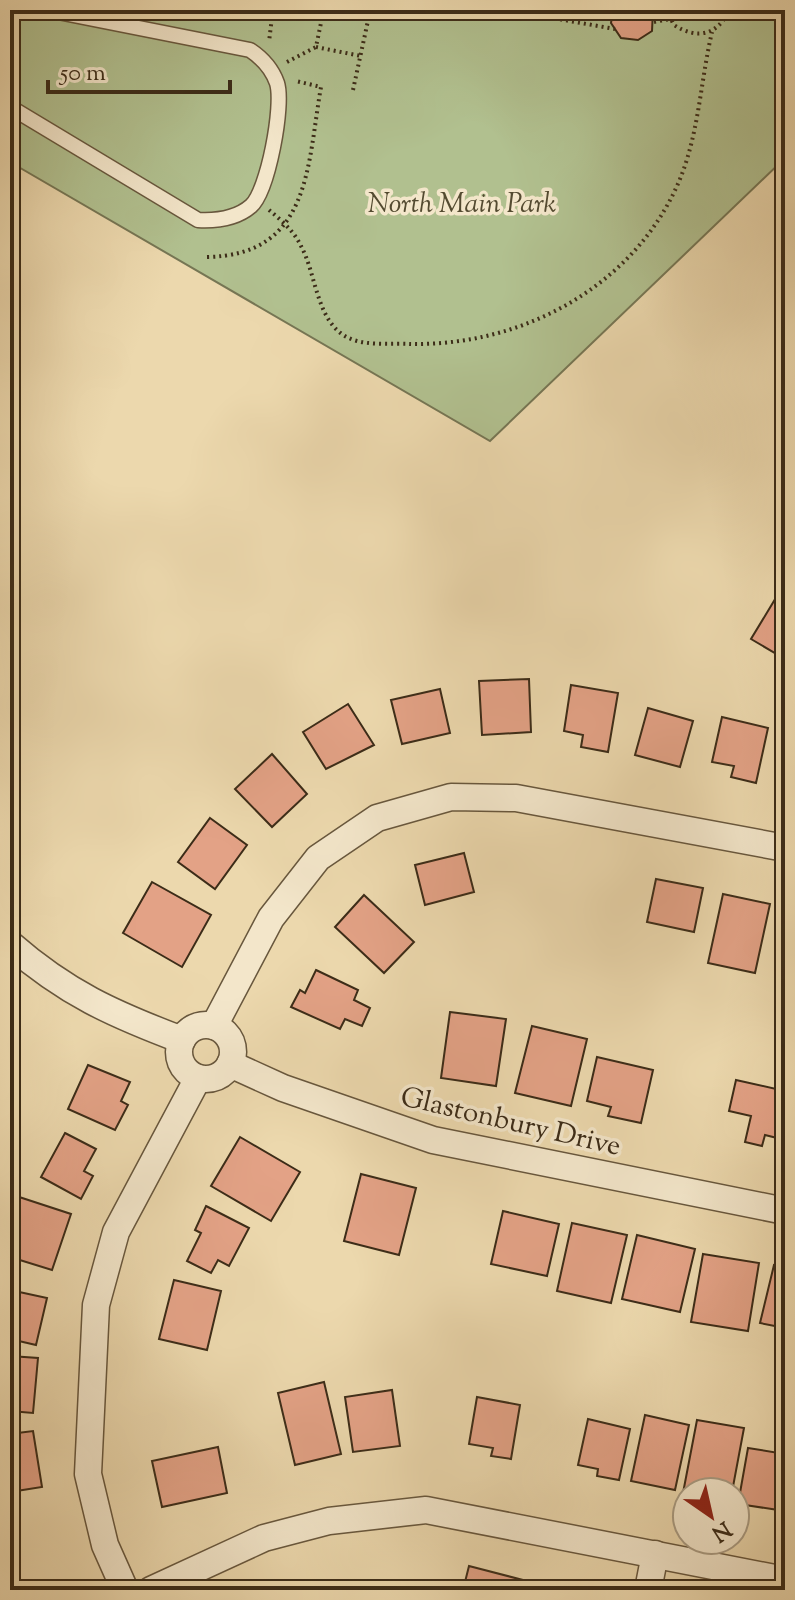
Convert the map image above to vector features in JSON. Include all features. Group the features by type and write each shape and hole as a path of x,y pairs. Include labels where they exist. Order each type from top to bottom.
{"street":[{"path":"214,1026 271,918 318,858 377,818 451,797 516,798 785,848"},
{"path":"10,944 45,974 104,1010 182,1040"},
{"path":"214,1026 229,1037 233,1055 230,1064 217,1077 198,1078 184,1067 179,1049 182,1040 195,1027 214,1026"},
{"name":"Glastonbury Drive","path":"230,1064 283,1088 433,1140 785,1211"},
{"path":"125,1590 105,1545 88,1474 96,1305 116,1232 198,1078"},
{"path":"151,1590 264,1538 329,1521 426,1510 785,1580"},
{"path":"648,1590 655,1554"}],"lane":[{"path":"10,14 21,10"},
{"path":"10,107 198,220 218,221 235,216 258,199 265,189 279,103 278,84 262,58 250,50 48,10"}],"path":[{"path":"316,47 322,18 319,10"},
{"path":"322,18 335,10"},
{"path":"353,90 369,16 378,10"},
{"path":"507,10 615,29"},
{"path":"666,10 670,19 685,33 712,32 723,23 729,10"},
{"path":"654,22 670,19"},
{"path":"258,199 300,243 312,267 326,317 351,340 446,344 501,335 556,313 596,286 653,232 678,184 693,134 712,32"},
{"path":"287,62 316,47 361,56"}],"green space":[{"name":"North Main Park","path":"10,10 785,10 785,158 490,441 10,162"}],"building":[{"path":"613,10 653,10 652,31 638,40 621,38 611,23"},
{"path":"777,596 785,601 785,659 751,639"},
{"path":"529,679 531,732 482,735 479,681"},
{"path":"571,685 618,693 608,752 581,747 583,735 564,731"},
{"path":"440,689 450,733 402,744 391,700"},
{"path":"348,704 374,745 326,769 303,732"},
{"path":"648,708 693,721 680,767 635,755"},
{"path":"722,717 768,728 756,783 731,777 734,766 712,762"},
{"path":"272,754 307,794 272,827 235,789"},
{"path":"210,818 247,845 215,889 178,862"},
{"path":"464,853 474,892 425,905 415,865"},
{"path":"656,879 703,888 694,932 647,922"},
{"path":"152,882 211,915 182,967 123,933"},
{"path":"723,894 770,904 755,973 708,963"},
{"path":"364,895 414,942 384,973 335,927"},
{"path":"785,936 785,980 778,979"},
{"path":"316,970 358,990 354,1000 370,1008 362,1026 345,1019 340,1029 291,1007 300,990 305,993"},
{"path":"450,1012 506,1019 496,1086 441,1078"},
{"path":"532,1026 587,1039 571,1106 515,1093"},
{"path":"597,1057 653,1070 641,1123 608,1116 611,1107 587,1101"},
{"path":"88,1065 130,1082 121,1101 128,1105 115,1130 68,1109"},
{"path":"736,1080 785,1091 781,1139 765,1135 762,1146 745,1142 751,1116 729,1111"},
{"path":"65,1133 96,1149 84,1171 93,1176 81,1199 41,1177"},
{"path":"240,1137 300,1172 271,1221 211,1186"},
{"path":"361,1174 416,1188 399,1255 344,1241"},
{"path":"10,1194 71,1214 52,1270 10,1257"},
{"path":"206,1206 249,1228 229,1266 218,1260 211,1273 187,1261 201,1233 195,1230"},
{"path":"503,1211 559,1224 547,1276 491,1264"},
{"path":"572,1223 627,1235 611,1303 557,1291"},
{"path":"637,1235 695,1249 680,1312 622,1299"},
{"path":"703,1254 759,1263 748,1331 691,1322"},
{"path":"774,1265 785,1267 785,1328 760,1323"},
{"path":"174,1280 221,1291 207,1350 159,1339"},
{"path":"10,1290 47,1298 36,1345 10,1339"},
{"path":"10,1356 38,1358 33,1413 10,1411"},
{"path":"324,1382 341,1454 295,1465 278,1393"},
{"path":"392,1390 400,1446 353,1452 345,1397"},
{"path":"477,1397 520,1405 511,1459 491,1456 493,1448 469,1444"},
{"path":"645,1415 689,1425 678,1476 671,1476 671,1489 631,1481"},
{"path":"588,1419 630,1429 619,1480 597,1476 598,1469 578,1465"},
{"path":"697,1420 744,1428 735,1476 686,1476"},
{"path":"33,1431 42,1487 10,1492 10,1434"},
{"path":"218,1447 227,1493 162,1507 152,1461"},
{"path":"748,1448 785,1454 785,1511 751,1506 751,1476 743,1476"},
{"path":"469,1566 523,1580 520,1590 463,1590"}]}
